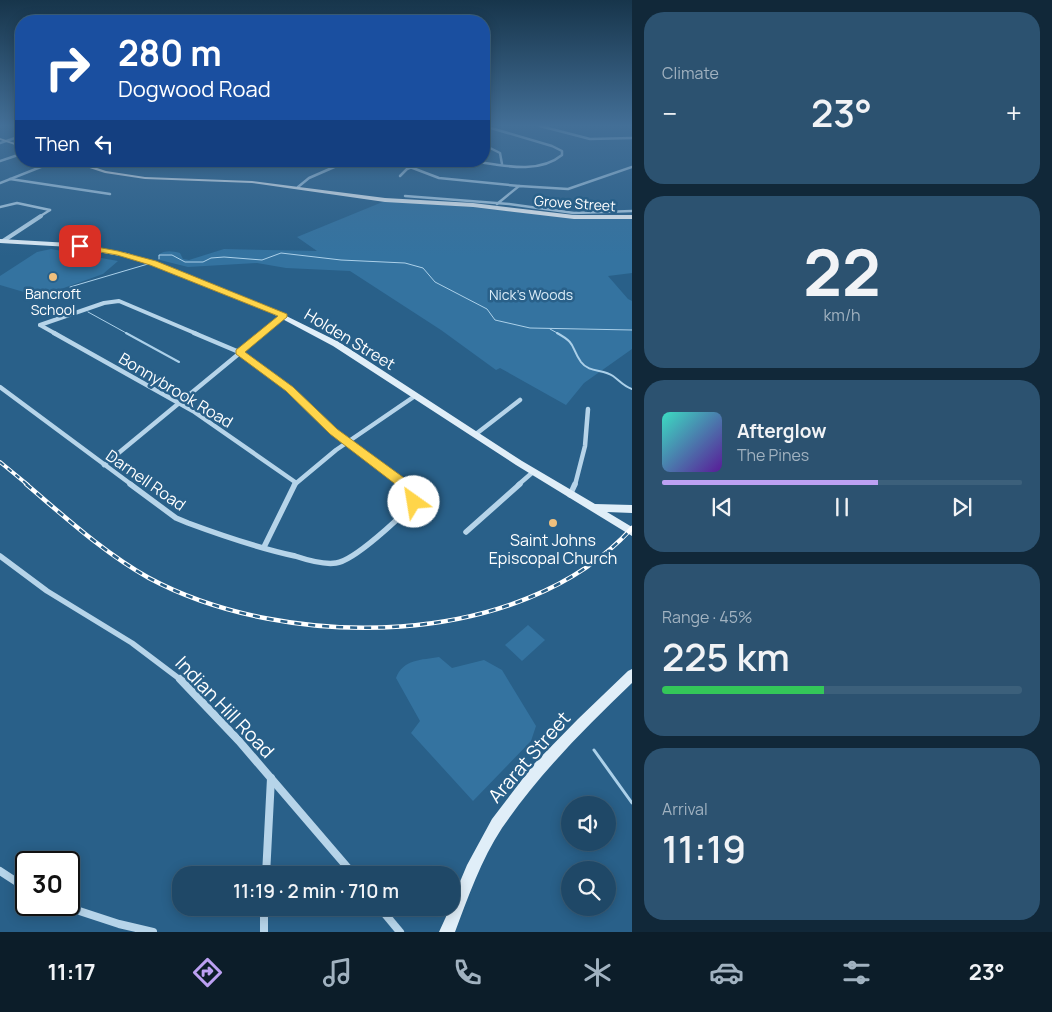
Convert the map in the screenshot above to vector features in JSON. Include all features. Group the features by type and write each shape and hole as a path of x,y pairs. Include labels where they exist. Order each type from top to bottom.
{"main road":[{"name":"Grove Street","path":"95,169 136,177 252,182 385,200 495,205 574,217 632,217"},
{"name":"Holden Street","path":"1,241 70,245 127,255 244,298 284,316 331,341 533,472 593,508 632,510"},
{"path":"593,508 628,530"},
{"path":"628,530 624,517 632,510"},
{"name":"Ararat Street","path":"447,932 472,870 497,824 534,775 582,723 632,675"}],"street":[{"path":"0,183 34,169"},
{"path":"298,187 310,178 329,169"},
{"path":"400,176 407,169"},
{"path":"417,169 442,178 568,189 625,169"},
{"path":"10,179 110,194"},
{"path":"495,205 519,186"},
{"path":"405,196 574,213 632,212"},
{"path":"0,207 13,204 50,210 1,241"},
{"name":"Bonnybrook Road","path":"239,352 116,301 104,303 40,325 178,403 295,482"},
{"path":"104,465 284,316"},
{"path":"239,352 289,389 321,421 348,442"},
{"name":"Darnell Road","path":"0,387 161,508 180,520 205,530 312,561 333,564 351,557 412,505 414,496 405,485 348,442"},
{"path":"264,547 295,482 348,442 415,396"},
{"path":"476,434 520,400"},
{"path":"570,495 574,489 585,446 588,409"},
{"path":"466,532 533,472"},
{"name":"Indian Hill Road","path":"0,556 47,590 126,639 164,667 210,709 346,866"},
{"path":"266,866 271,777"},
{"path":"0,871 15,881"},
{"path":"80,912 127,929 153,932"},
{"path":"264,916 264,932"},
{"path":"387,916 400,932"}],"green space":[{"name":"Nick's Woods","path":"385,201 471,207 574,218 632,219 632,273 608,276 628,299 632,301 632,349 584,383 566,405 500,368 496,370 441,330 350,271 286,268 257,263 188,267 160,260 158,255 174,252 180,253 183,259 189,260 224,249 317,251 297,237"},
{"name":"Bancroft School","path":"51,249 118,261 103,274 61,289 62,294 44,298 0,285 0,276 37,252"},
{"path":"528,625 545,640 522,661 505,645"},
{"path":"439,657 452,668 484,660 502,670 536,726 531,741 473,801 411,733 420,721 396,678 403,667 408,664"}],"waterway":[{"path":"159,259 159,255 172,255 185,262 203,262 211,258 224,257 262,260 281,253 341,260 405,263 423,268 435,282 487,309 495,320 530,328 632,330"},
{"path":"70,287 148,264"},
{"path":"88,312 128,334"},
{"path":"550,329 559,334"},
{"path":"126,333 179,362"},
{"path":"557,333 570,343 581,362 588,368 609,374 632,389"},
{"path":"594,750 632,803"}],"railway":[{"path":"0,462 28,485"},
{"path":"26,484 101,546 149,578 205,602 267,619 333,627 401,626 467,617 529,598 585,568 632,528"}],"place":[{"name":"Bancroft School","path":"53,277"},
{"name":"Saint Johns Episcopal Church","path":"553,523"}],"route":[{"path":"80,246 118,253 153,263 244,298 284,316 239,352 289,389 334,432 407,486 413,494 414,502"}]}
